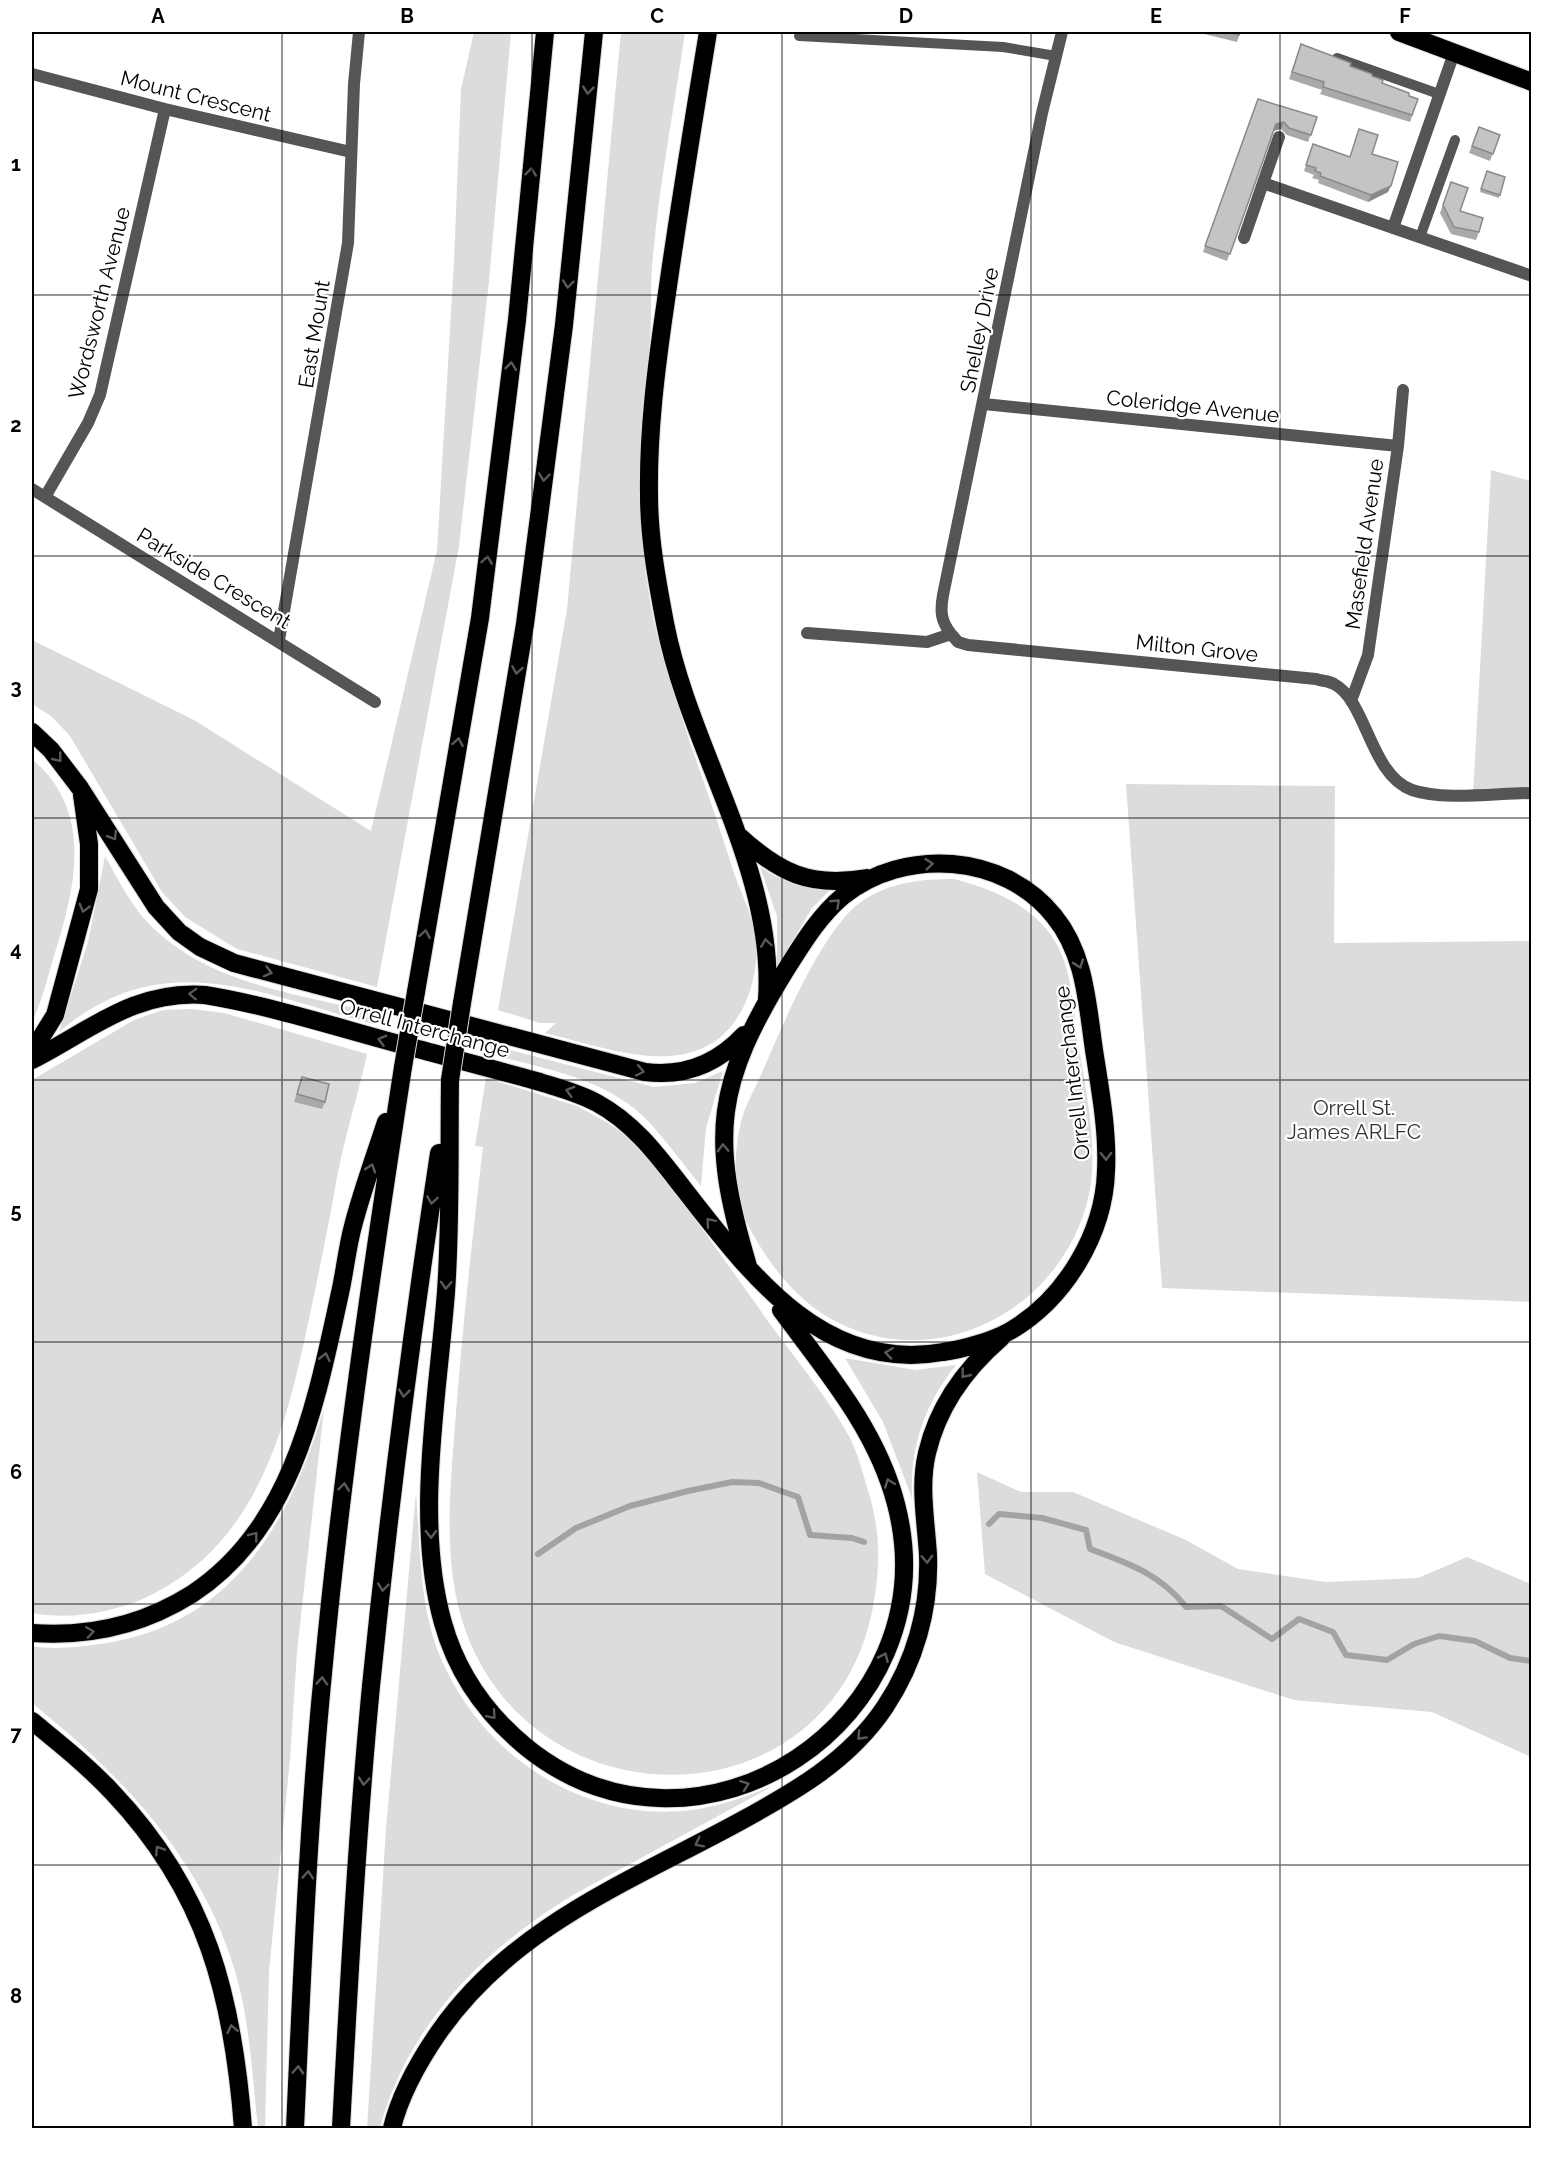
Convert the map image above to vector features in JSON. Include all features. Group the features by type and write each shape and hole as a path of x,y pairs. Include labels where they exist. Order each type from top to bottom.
{"highway":[{"path":"295,2128 322,1674 362,1329 488,560 516,331 545,32"},
{"path":"341,2128 352,1931 371,1686 409,1352 462,1002 525,624 564,325 594,32"},
{"path":"708,32 656,373 649,442 649,497 654,556 666,626 687,706 738,835 765,933 769,972 766,1002"},
{"path":"1399,32 1532,82"},
{"name":"Orrell Interchange","path":"32,732 51,750 80,788 156,907 179,932 200,947 234,963 645,1072 683,1072 710,1063 732,1048 754,1025"},
{"name":"Orrell Interchange","path":"32,1052 55,1015 89,889 89,844 80,788"},
{"path":"738,835 770,863 806,878 846,880 873,877"},
{"name":"Orrell Interchange","path":"32,1060 133,1004 153,998 189,994 221,997 504,1072 581,1095 626,1122 650,1147 762,1286 795,1314 826,1334 864,1348 892,1354 921,1355 945,1352 1007,1333 1045,1303 1067,1278 1089,1241 1103,1196 1106,1142 1084,976 1073,945 1056,917 1044,905 1013,882 970,866 933,863 873,877 847,893 818,922 766,1002 730,1084 723,1142 725,1174 732,1212 748,1266"},
{"path":"32,1633 63,1634 107,1629 158,1612 189,1596 225,1569 262,1527 289,1477 312,1414 352,1227 403,1068"},
{"path":"450,1080 446,1286 430,1503 435,1588 456,1660 475,1695 495,1719 541,1759 571,1776 602,1787 632,1794 692,1797 737,1788 794,1762 821,1742 848,1716 869,1687 895,1631 902,1595 902,1531 896,1502 879,1458 857,1412 762,1286"},
{"path":"392,2128 410,2081 429,2047 473,1988 505,1959 572,1910 790,1794 843,1755 878,1716 909,1660 920,1633 925,1603 927,1555 924,1470 932,1436 955,1386 987,1350 1007,1333"},
{"path":"32,1721 90,1769 135,1817 160,1851 193,1908 208,1942 227,2005 239,2065 243,2128"}],"street":[{"name":"East Mount","path":"279,640 348,243 359,32"},
{"name":"Shelley Drive","path":"951,634 942,623 941,610 1062,32"},
{"path":"1394,228 1454,53"},
{"name":"Mount Crescent","path":"32,74 165,109 351,153"},
{"name":"Wordsworth Avenue","path":"45,497 88,423 100,395 165,109"},
{"path":"1244,238 1279,137"},
{"path":"1263,183 1532,276"},
{"name":"Masefield Avenue","path":"1351,701 1368,655 1398,446 1403,390"},
{"name":"Coleridge Avenue","path":"984,404 1398,446"},
{"name":"Parkside Crescent","path":"32,489 279,640 375,702"},
{"path":"807,633 927,642 951,634"},
{"name":"Milton Grove","path":"951,634 958,642 968,645 1316,679 1333,684 1351,701 1376,753 1393,777 1410,789 1436,794 1532,793"}],"lane":[{"path":"799,36 1003,47 1056,56"},
{"path":"1337,58 1439,94"},
{"path":"1420,237 1455,140"}],"green space":[{"path":"474,32 511,32 489,281 459,546 377,987 237,949 185,917 162,892 70,736 51,716 32,704 32,640 194,720 371,831 437,550 454,261 461,89"},
{"path":"621,32 685,32 662,179 652,268 651,333 642,451 642,525 649,598 665,663 755,933 754,976 743,1008 725,1032 704,1047 680,1055 654,1056 598,1047 545,1033 556,1023 540,1023 498,1010 567,609"},
{"path":"1491,470 1531,481 1531,793 1473,794"},
{"path":"32,759 52,780 65,803 72,827 74,852 73,878 62,930 32,1022"},
{"name":"Orrell St. James ARLFC","path":"1126,784 1335,786 1334,943 1531,941 1531,1302 1162,1288"},
{"path":"105,856 126,894 141,915 164,938 190,956 219,971 249,982 375,1013 373,1024 250,990 211,983 173,983 135,989 97,1005 59,1032 88,942"},
{"path":"760,867 794,884 830,890 812,908 777,968 777,916"},
{"path":"954,879 990,890 1023,908 1037,919 1059,949 1070,984 1090,1118 1092,1160 1088,1199 1074,1237 1053,1271 1025,1299 993,1320 957,1334 918,1340 878,1337 824,1315 786,1282 765,1254 748,1225 739,1201 736,1174 738,1134 747,1104 791,1007 817,956 846,915 872,895 894,886 918,881"},
{"path":"192,1009 224,1013 367,1054 340,1162 298,1368 275,1447 259,1484 239,1518 214,1548 184,1575 134,1603 90,1614 60,1616 32,1613 32,1080 134,1020 163,1010"},
{"path":"491,1045 654,1087 695,1083 723,1071 706,1128 701,1186 649,1122 633,1107 615,1095 575,1077 490,1054"},
{"path":"486,1078 577,1106 629,1137 662,1173 812,1380 842,1424 856,1452 874,1511 878,1540 877,1583 872,1612 845,1681 800,1732 743,1763 680,1775 614,1767 554,1741 502,1696 466,1632 453,1581 450,1503 461,1355 483,1147 475,1146"},
{"path":"845,1358 915,1370 956,1365 935,1395 921,1427 914,1461 912,1498 883,1422"},
{"path":"324,1409 297,1652 290,1759 269,1971 265,2128 258,2128 244,2009 235,1971 220,1930 202,1892 180,1856 154,1822 97,1759 32,1703 32,1646 57,1648 83,1646 146,1633 185,1616 219,1592 248,1563 272,1530 293,1492 310,1452"},
{"path":"977,1472 1021,1492 1073,1492 1186,1540 1238,1569 1326,1582 1418,1578 1467,1557 1531,1584 1531,1757 1432,1712 1294,1700 1114,1642 985,1574"},
{"path":"416,1492 423,1589 436,1646 453,1683 476,1717 504,1747 536,1772 571,1792 610,1805 650,1811 703,1808 734,1800 775,1785 573,1895 509,1940 453,1993 430,2023 409,2055 393,2090 380,2128 367,2128 386,1829"}],"building":[{"path":"1301,44 1351,63 1350,66 1383,80 1382,83 1409,93 1409,96 1418,99 1412,115 1323,87 1324,82 1292,72"},
{"path":"1258,99 1317,117 1311,135 1289,128 1284,122 1276,124 1230,254 1205,246"},
{"path":"1479,127 1500,135 1493,154 1472,146"},
{"path":"1359,129 1378,135 1372,154 1398,162 1391,186 1371,195 1320,176 1321,173 1315,171 1316,168 1306,165 1313,144 1350,157"},
{"path":"1487,171 1505,177 1500,195 1481,189"},
{"path":"1451,182 1468,188 1460,211 1483,218 1479,232 1454,227 1443,205"},
{"path":"302,1077 329,1084 325,1102 297,1094"}],"waterway":[{"path":"538,1554 576,1528 630,1506 732,1482 759,1483 798,1497 810,1535 852,1538 864,1542"},
{"path":"989,1524 999,1514 1042,1518 1086,1530 1090,1549 1130,1565 1154,1578 1186,1607 1221,1606 1272,1639 1299,1619 1333,1632 1346,1655 1387,1660 1414,1644 1439,1636 1475,1641 1510,1658 1532,1661"}]}
